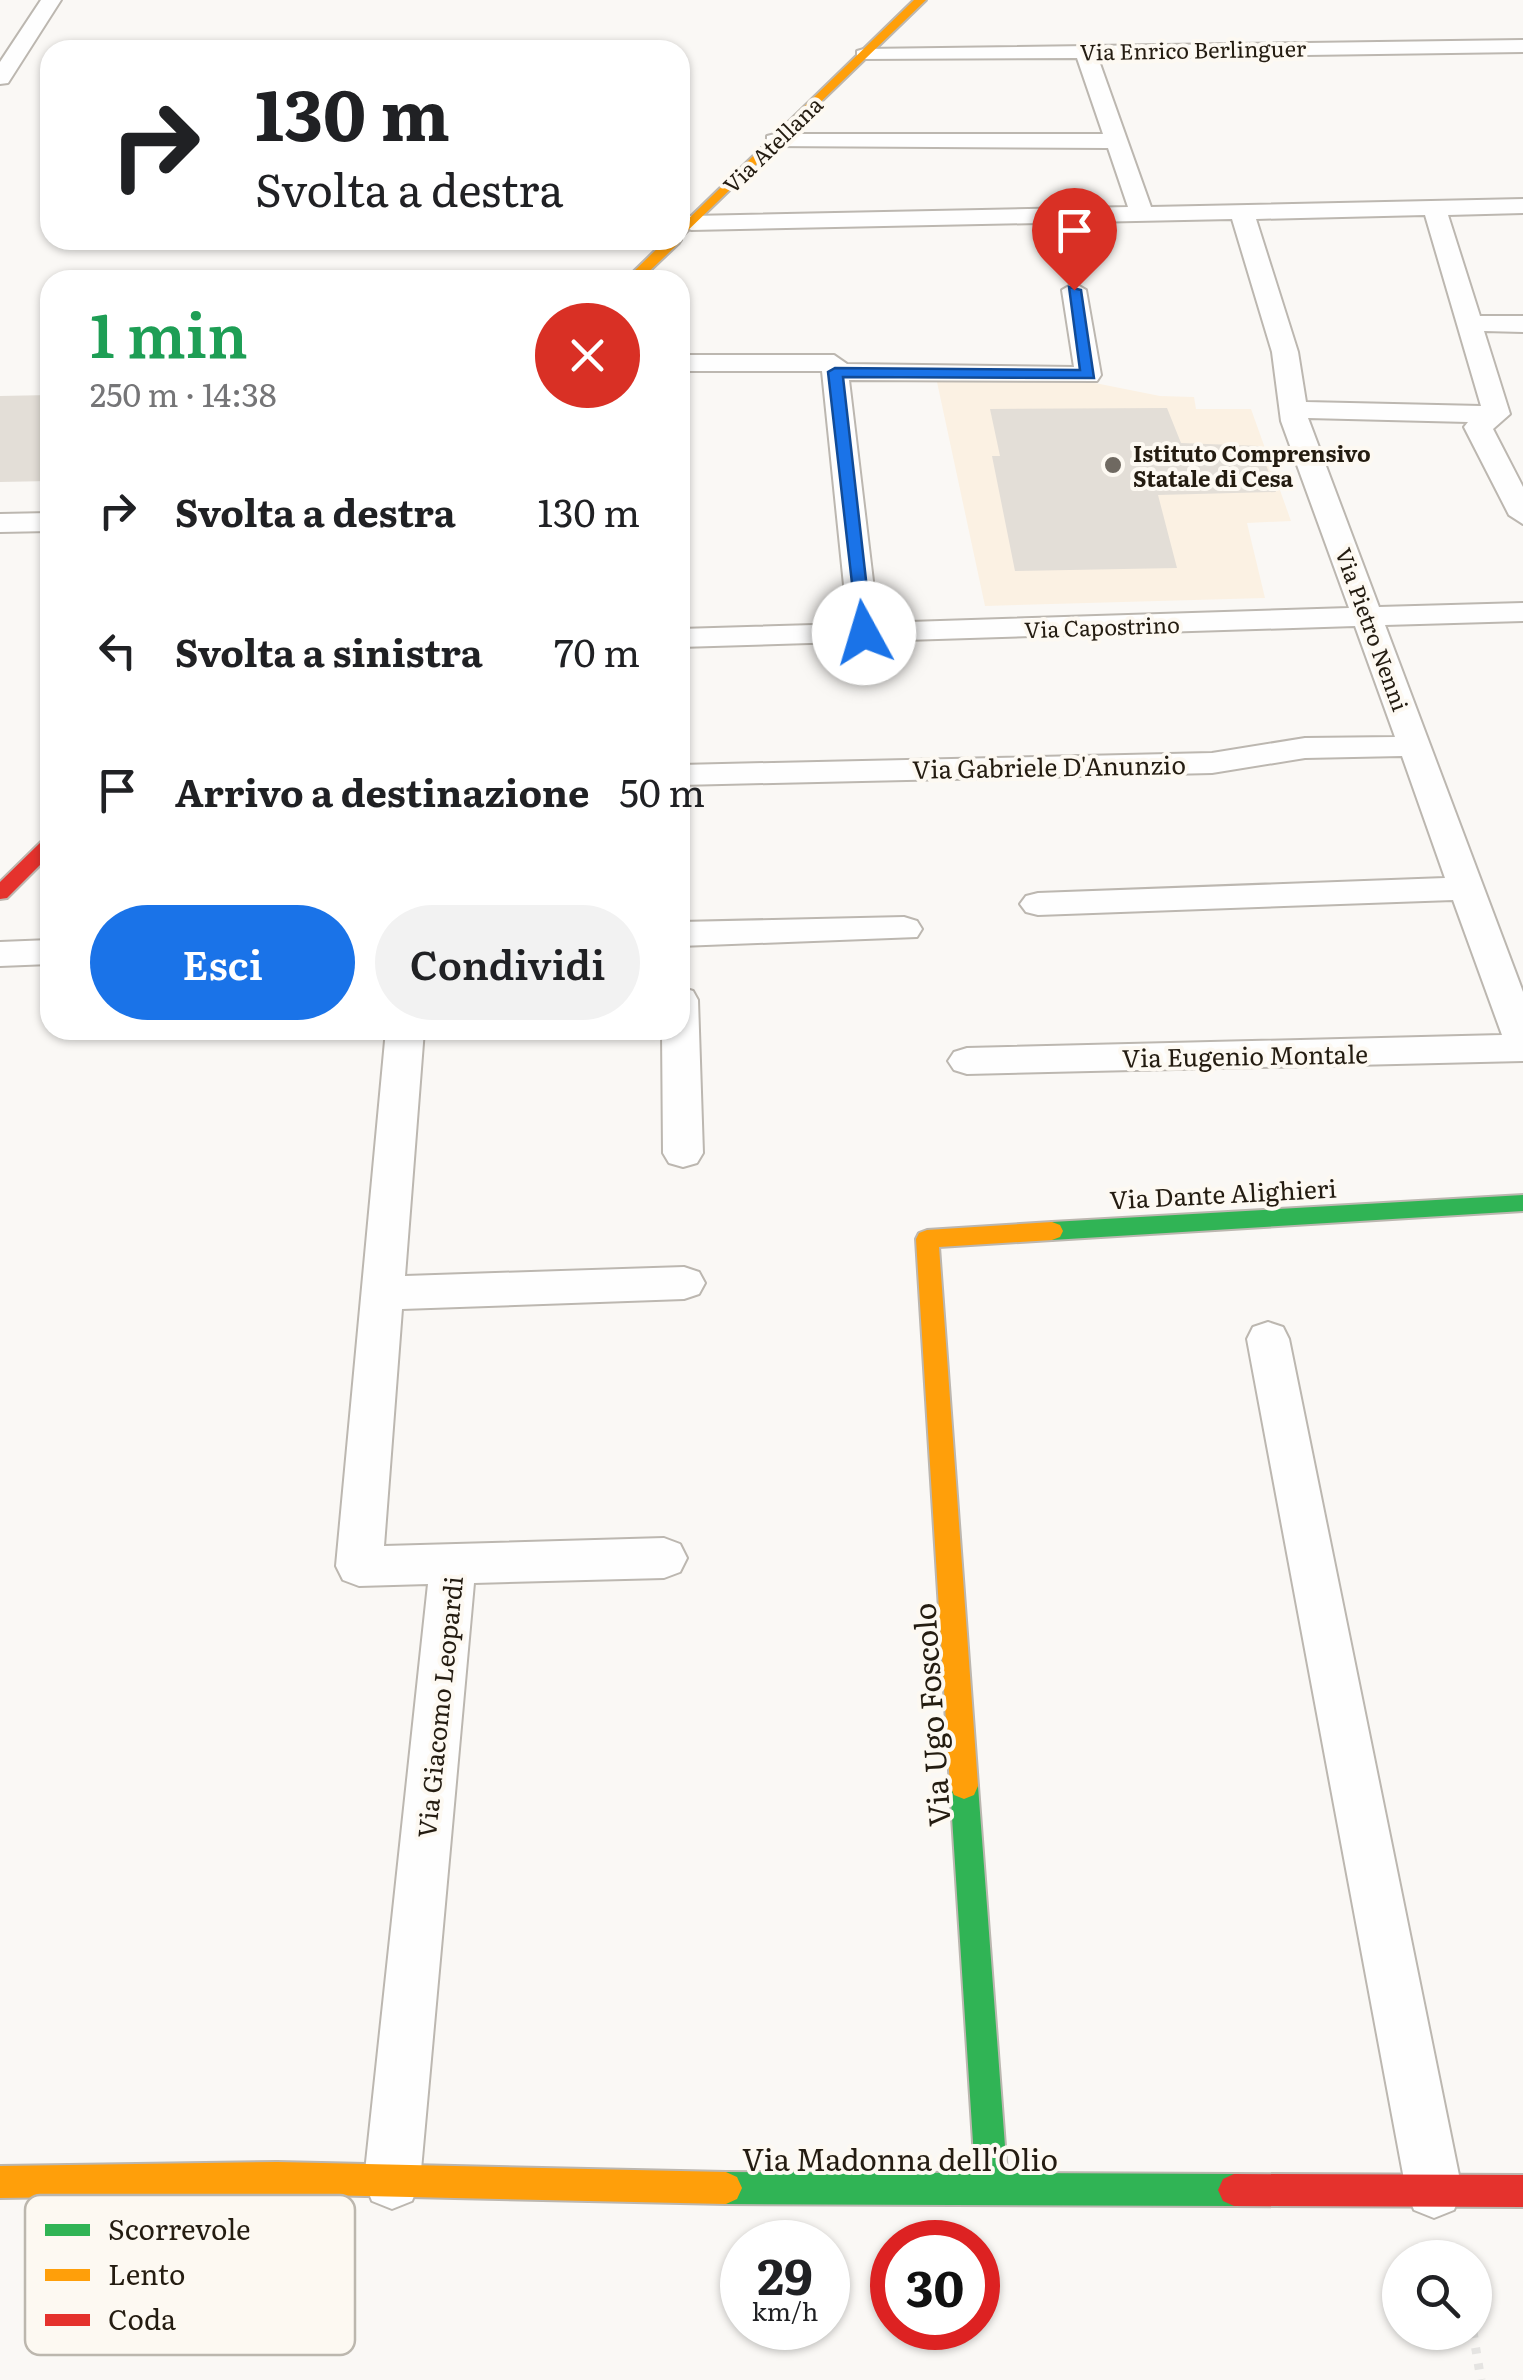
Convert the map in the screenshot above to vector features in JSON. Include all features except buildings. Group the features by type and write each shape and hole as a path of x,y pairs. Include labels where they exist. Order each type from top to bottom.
{"street":[{"path":"0,78 51,0"},
{"name":"Via Atellana","path":"690,223 920,0"},
{"name":"Via Enrico Berlinguer","path":"864,55 1523,46"},
{"path":"1086,51 1113,141 1142,214"},
{"path":"775,141 1113,141"},
{"path":"690,232 1142,214 1523,206"},
{"path":"1434,208 1496,414"},
{"name":"Via Pietro Nenni","path":"1242,212 1286,352 1293,410 1523,1045"},
{"name":"Via Atellana","path":"642,270 663,250"},
{"path":"835,372 1088,375 1074,290"},
{"path":"1469,322 1523,324"},
{"path":"690,363 834,363 864,633"},
{"path":"1293,410 1496,414"},
{"path":"1496,414 1478,427 1523,515"},
{"path":"0,523 40,522"},
{"name":"Via Capostrino","path":"690,638 1523,612"},
{"name":"Via Gabriele D'Anunzio","path":"690,775 1212,763 1305,748 1417,746"},
{"path":"0,893 40,854"},
{"path":"1038,904 1469,888"},
{"path":"690,934 904,929"},
{"path":"0,954 40,952"},
{"name":"Via Giacomo Leopardi","path":"392,2181 453,1564 359,1566 404,1040"},
{"path":"681,1040 683,1153"},
{"name":"Via Eugenio Montale","path":"967,1061 1523,1045"},
{"name":"Via Dante Alighieri","path":"927,1239 1523,1203"},
{"name":"Via Ugo Foscolo","path":"927,1239 992,2188"},
{"path":"383,1293 684,1284"},
{"path":"1268,1339 1434,2190"},
{"path":"453,1564 664,1558"},
{"name":"Via Madonna dell'Olio","path":"0,2182 277,2178 1523,2191"}],"path":[{"path":"1475,2350 1481,2380"}],"shaded area":[{"name":"Istituto Comprensivo Statale di Cesa","path":"937,382 1095,383 1160,396 1194,397 1196,409 1251,409 1291,521 1247,523 1265,598 985,606"}],"traffic: fast":[{"path":"1052,1231 1523,1203"},
{"path":"964,1786 992,2188"},
{"path":"726,2188 1234,2190"}],"traffic: slow":[{"path":"690,224 920,0"},
{"path":"642,270 664,250"},
{"path":"964,1786 927,1239 1052,1231"},
{"path":"0,2182 277,2178 726,2188"}],"traffic: jam":[{"path":"0,893 40,854"},
{"path":"1234,2190 1523,2191"}],"place":[{"name":"Istituto Comprensivo Statale di Cesa","path":"1113,465"}],"route":[{"path":"864,633 835,372 1088,375 1074,290"}]}
